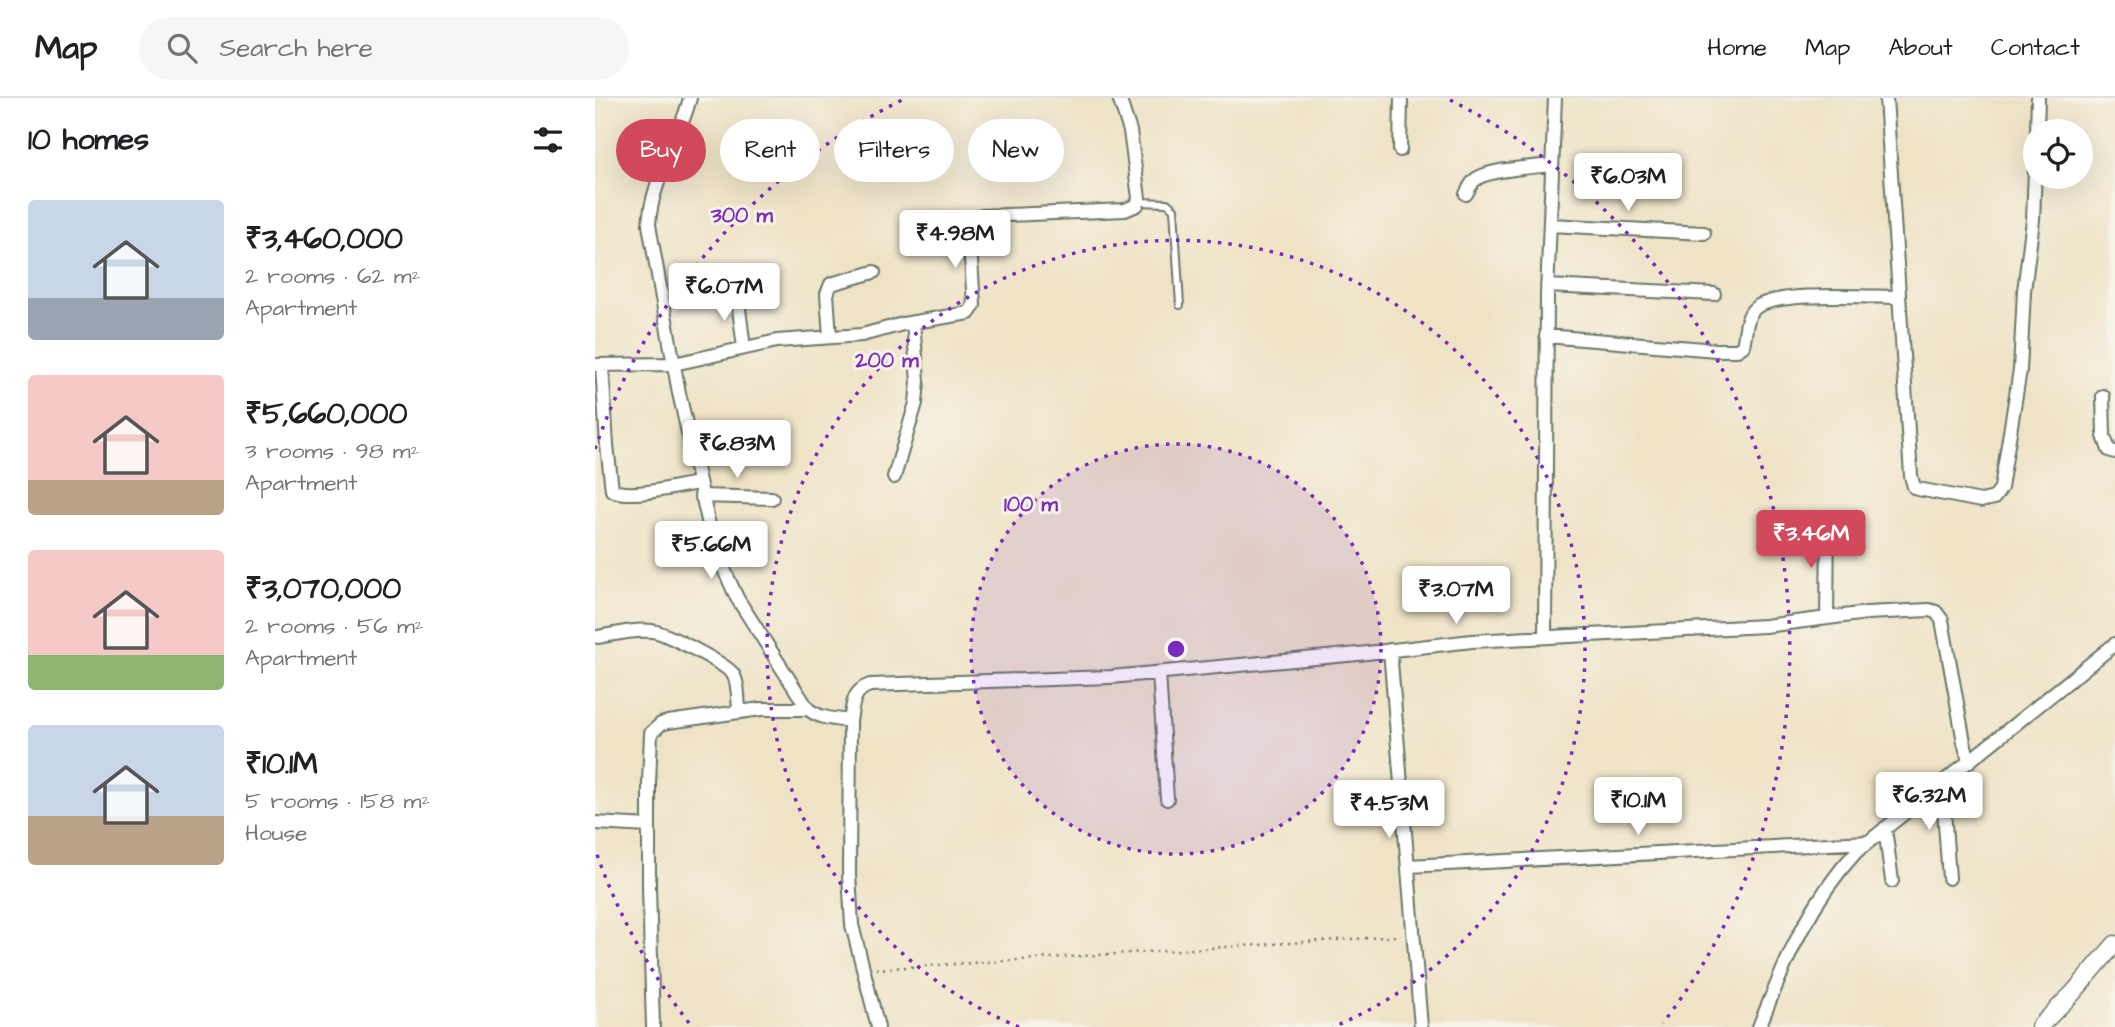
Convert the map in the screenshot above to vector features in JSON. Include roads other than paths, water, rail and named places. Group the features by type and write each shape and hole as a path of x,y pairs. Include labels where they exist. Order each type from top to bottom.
{"street":[{"path":"690,98 650,208 650,240 713,547 737,598 808,709 823,717 850,721"},
{"path":"698,483 642,492 620,493 612,490 599,365 674,364 777,341 862,335 913,322 963,315 973,310 969,230 970,224 977,217 1125,211 1134,208 1139,202 1130,131 1119,98"},
{"path":"1400,150 1401,98"},
{"path":"1545,636 1546,335 1555,98"},
{"path":"1886,98 1911,476 1914,487 1981,501 1994,498 2001,488 2020,370 2024,291 2034,189"},
{"path":"2037,119 2038,98"},
{"path":"1466,194 1480,176 1552,165"},
{"path":"1550,225 1704,233"},
{"path":"830,337 827,294 831,284 874,272"},
{"path":"1547,286 1714,294"},
{"path":"737,293 744,348"},
{"path":"1546,335 1737,350 1743,346 1748,317 1758,305 1767,301 1787,298 1899,298"},
{"path":"894,477 916,403 918,381 913,322"},
{"path":"2102,396 2104,436 2109,450 2115,452"},
{"path":"701,496 772,498"},
{"path":"1827,618 1828,522"},
{"path":"878,1027 852,925 849,875 850,721 856,692 870,685 1042,680 1159,673 1545,636 1765,626 1867,613 1920,610 1940,615 1969,761"},
{"path":"598,636 652,631 715,660 732,673 735,679 739,712"},
{"path":"1759,1027 1788,955 1810,912 1826,888 1868,842 2115,644"},
{"path":"1390,650 1421,1027"},
{"path":"1159,673 1167,799"},
{"path":"653,1027 649,826 650,741 655,728 668,722 739,712 808,709"},
{"path":"1942,783 1949,878"},
{"path":"595,823 649,826"},
{"path":"1885,828 1892,881"},
{"path":"1408,866 1868,842"},
{"path":"2039,1027 2074,993 2115,944"}],"lane":[{"path":"1139,202 1167,203 1174,209 1181,305"}]}
